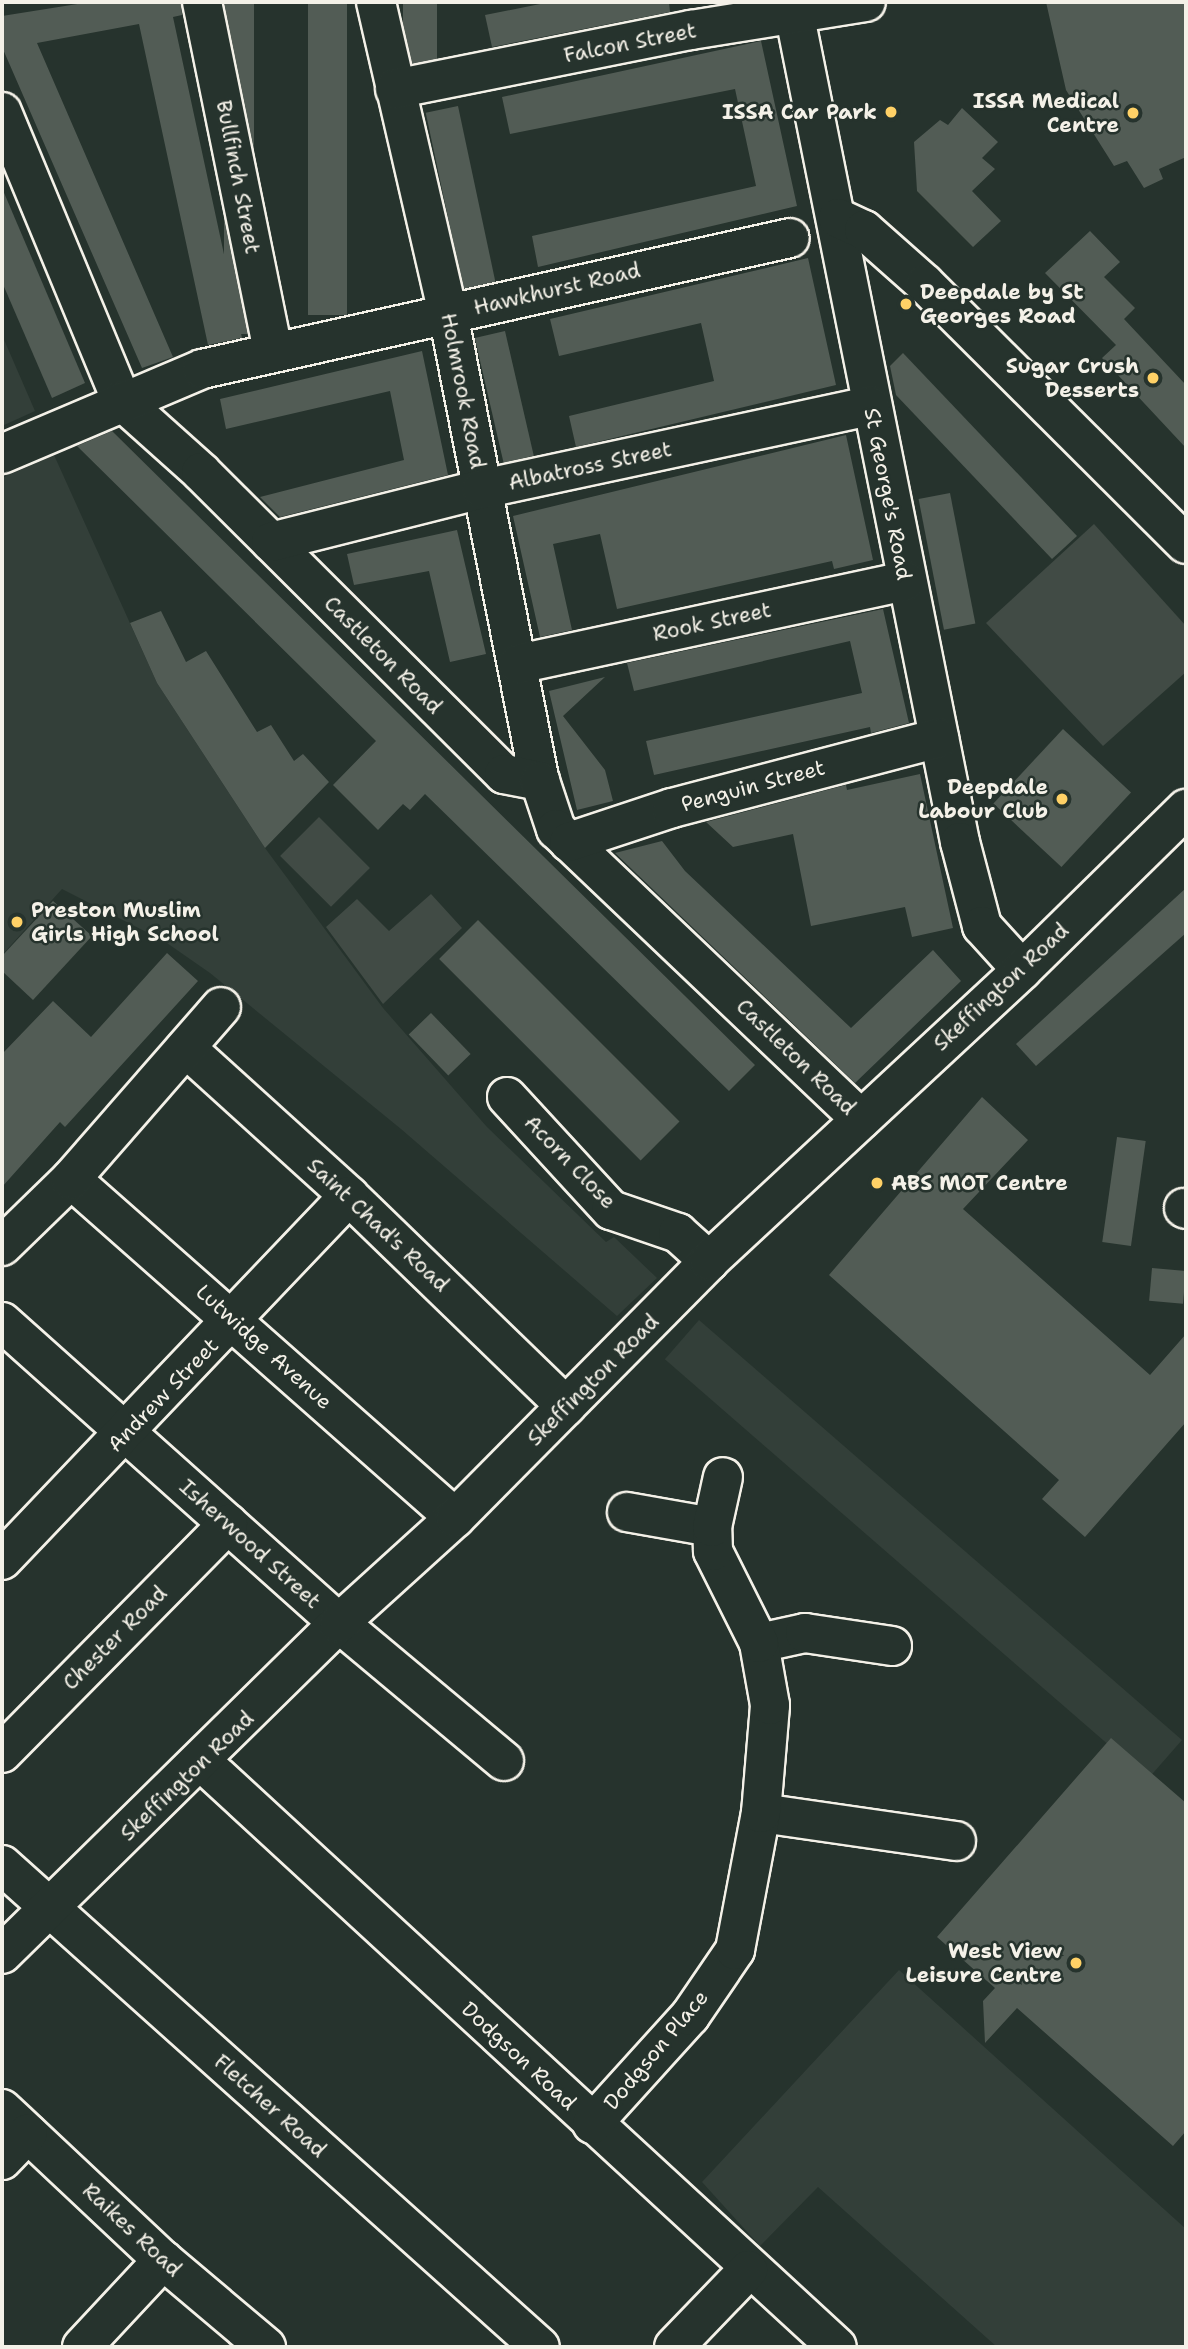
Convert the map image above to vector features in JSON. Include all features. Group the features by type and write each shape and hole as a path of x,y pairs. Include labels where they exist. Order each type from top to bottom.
{"street":[{"name":"Bullfinch Street","path":"202,2 273,352"},
{"name":"Holmrook Road","path":"376,2 448,314 540,781"},
{"name":"Falcon Street","path":"395,89 794,11 866,2"},
{"name":"St George's Road","path":"794,11 838,218 870,406 939,738 982,926 1022,970"},
{"name":"Castleton Road","path":"2,112 122,401 271,542 504,774 540,781 555,829 860,1119"},
{"path":"838,218 864,230 925,284 1186,544"},
{"name":"Hawkhurst Road","path":"2,454 202,369 790,237"},
{"name":"Albatross Street","path":"271,542 482,489 870,406"},
{"name":"Rook Street","path":"518,664 906,581"},
{"name":"Penguin Street","path":"569,842 672,808 939,738"},
{"name":"Skeffington Road","path":"2,1954 202,1762 340,1623 455,1518 709,1261 1022,970 1186,809"},
{"path":"2,1246 71,1179 222,1007"},
{"name":"Saint Chad's Road","path":"186,1048 349,1196 566,1406"},
{"name":"Acorn Close","path":"507,1097 611,1210 678,1233 709,1261"},
{"name":"Lutwidge Avenue","path":"71,1179 234,1320 455,1518"},
{"name":"Andrew Street","path":"2,1560 126,1434 349,1196"},
{"name":"Isherwood Street","path":"2,1322 340,1623 504,1761"},
{"name":"Dodgson Place","path":"592,2124 690,2016 735,1950 761,1813 770,1705 759,1643 713,1551 712,1527 723,1477"},
{"path":"627,1512 712,1527"},
{"name":"Chester Road","path":"2,1753 228,1524"},
{"path":"759,1643 805,1633 892,1646"},
{"name":"Dodgson Road","path":"202,1762 748,2270 836,2347"},
{"path":"761,1813 956,1841"},
{"name":"Fletcher Road","path":"2,1865 540,2347"},
{"path":"2,2160 15,2121"},
{"name":"Raikes Road","path":"15,2121 163,2260 266,2347"},
{"path":"82,2347 163,2260"},
{"path":"674,2347 748,2270"}],"shaded area":[{"path":"2,335 35,411 2,426"},
{"path":"54,455 157,683 265,848 383,1008 487,1127 606,1242 614,1237 657,1278 617,1316 401,1129 210,973 164,941 62,889 2,955 2,478"},
{"path":"1094,524 1186,626 1186,672 1103,746 986,623"},
{"path":"319,817 370,868 331,907 280,856"},
{"path":"431,894 462,928 383,1004 326,927 357,899 389,931"},
{"path":"699,1320 1182,1740 1148,1779 665,1359"},
{"path":"899,1970 1186,2229 1186,2347 997,2347 818,2187 760,2246 702,2182"}],"building":[{"path":"90,2 181,2 182,15 173,17 242,338 208,345 139,24 37,43 173,357 142,368 2,47 2,16"},
{"path":"224,2 254,2 254,334 224,334"},
{"path":"308,2 347,2 347,315 308,315"},
{"path":"403,2 437,2 437,63 403,63"},
{"path":"550,2 669,2 670,12 492,47 485,15"},
{"name":"ISSA Medical Centre","path":"1046,2 1186,2 1186,157 1159,169 1163,179 1144,188 1127,161 1114,166 1066,90"},
{"path":"761,41 797,206 538,267 532,236 756,186 735,89 510,134 502,97"},
{"path":"458,106 495,282 463,289 426,113"},
{"path":"962,108 998,142 982,158 995,169 972,191 1001,221 973,247 917,191 914,142 940,120 948,125"},
{"path":"2,188 85,383 52,398 2,282"},
{"path":"1090,231 1120,262 1104,277 1135,308 1124,319 1186,385 1186,448 1102,358 1116,345 1045,273"},
{"path":"808,258 836,385 576,447 569,416 714,381 701,323 559,356 550,319"},
{"path":"505,331 534,456 504,463 475,338"},
{"path":"422,351 448,475 280,517 260,497 404,460 390,391 226,429 220,399"},
{"path":"903,353 1077,536 1052,559 896,395 890,366"},
{"path":"112,431 755,1065 729,1091 425,794 410,810 403,804 378,830 333,785 376,741 77,446"},
{"path":"846,435 873,560 834,569 832,561 617,609 600,534 553,544 572,630 540,637 513,516"},
{"path":"950,493 975,624 944,630 919,499"},
{"path":"457,530 486,654 450,662 429,571 354,585 347,554"},
{"path":"883,609 909,723 871,733 870,727 654,775 646,741 862,693 850,641 634,691 627,663"},
{"path":"161,611 186,662 206,651 257,732 271,725 294,761 303,754 329,782 265,848 157,683 130,623"},
{"path":"605,677 563,716 605,770 613,801 577,810 549,691"},
{"name":"Deepdale Labour Club","path":"1063,729 1131,792 1061,867 993,804"},
{"path":"920,774 953,928 912,937 905,907 811,926 793,834 733,847 706,822 846,785 847,790"},
{"path":"662,841 685,871 851,1028 933,950 961,981 855,1083 615,853"},
{"path":"1186,888 1186,933 1036,1066 1016,1044"},
{"path":"53,901 92,936 33,1000 2,971 2,956"},
{"path":"478,920 680,1122 641,1160 439,959"},
{"path":"167,953 198,981 65,1127 60,1122 2,1187 2,1054 53,1001 91,1037"},
{"path":"431,1013 471,1054 448,1076 409,1035"},
{"path":"982,1097 1028,1140 963,1209 1150,1375 1186,1334 1186,1422 1085,1537 1042,1499 1059,1480 829,1275"},
{"path":"1117,1137 1146,1141 1131,1246 1102,1242"},
{"path":"1152,1268 1186,1271 1183,1304 1149,1301"},
{"name":"West View Leisure Centre","path":"1111,1738 1186,1803 1186,2131 1173,2146 1017,2008 985,2043 983,2001 995,1988 937,1937"}],"place":[{"name":"ISSA Car Park","path":"891,112"},
{"name":"ISSA Medical Centre","path":"1133,113"},
{"name":"Deepdale by St Georges Road","path":"906,304"},
{"name":"Sugar Crush Desserts","path":"1153,378"},
{"name":"Deepdale Labour Club","path":"1062,799"},
{"name":"Preston Muslim Girls High School","path":"17,922"},
{"name":"ABS MOT Centre","path":"877,1183"},
{"name":"West View Leisure Centre","path":"1076,1963"}]}
